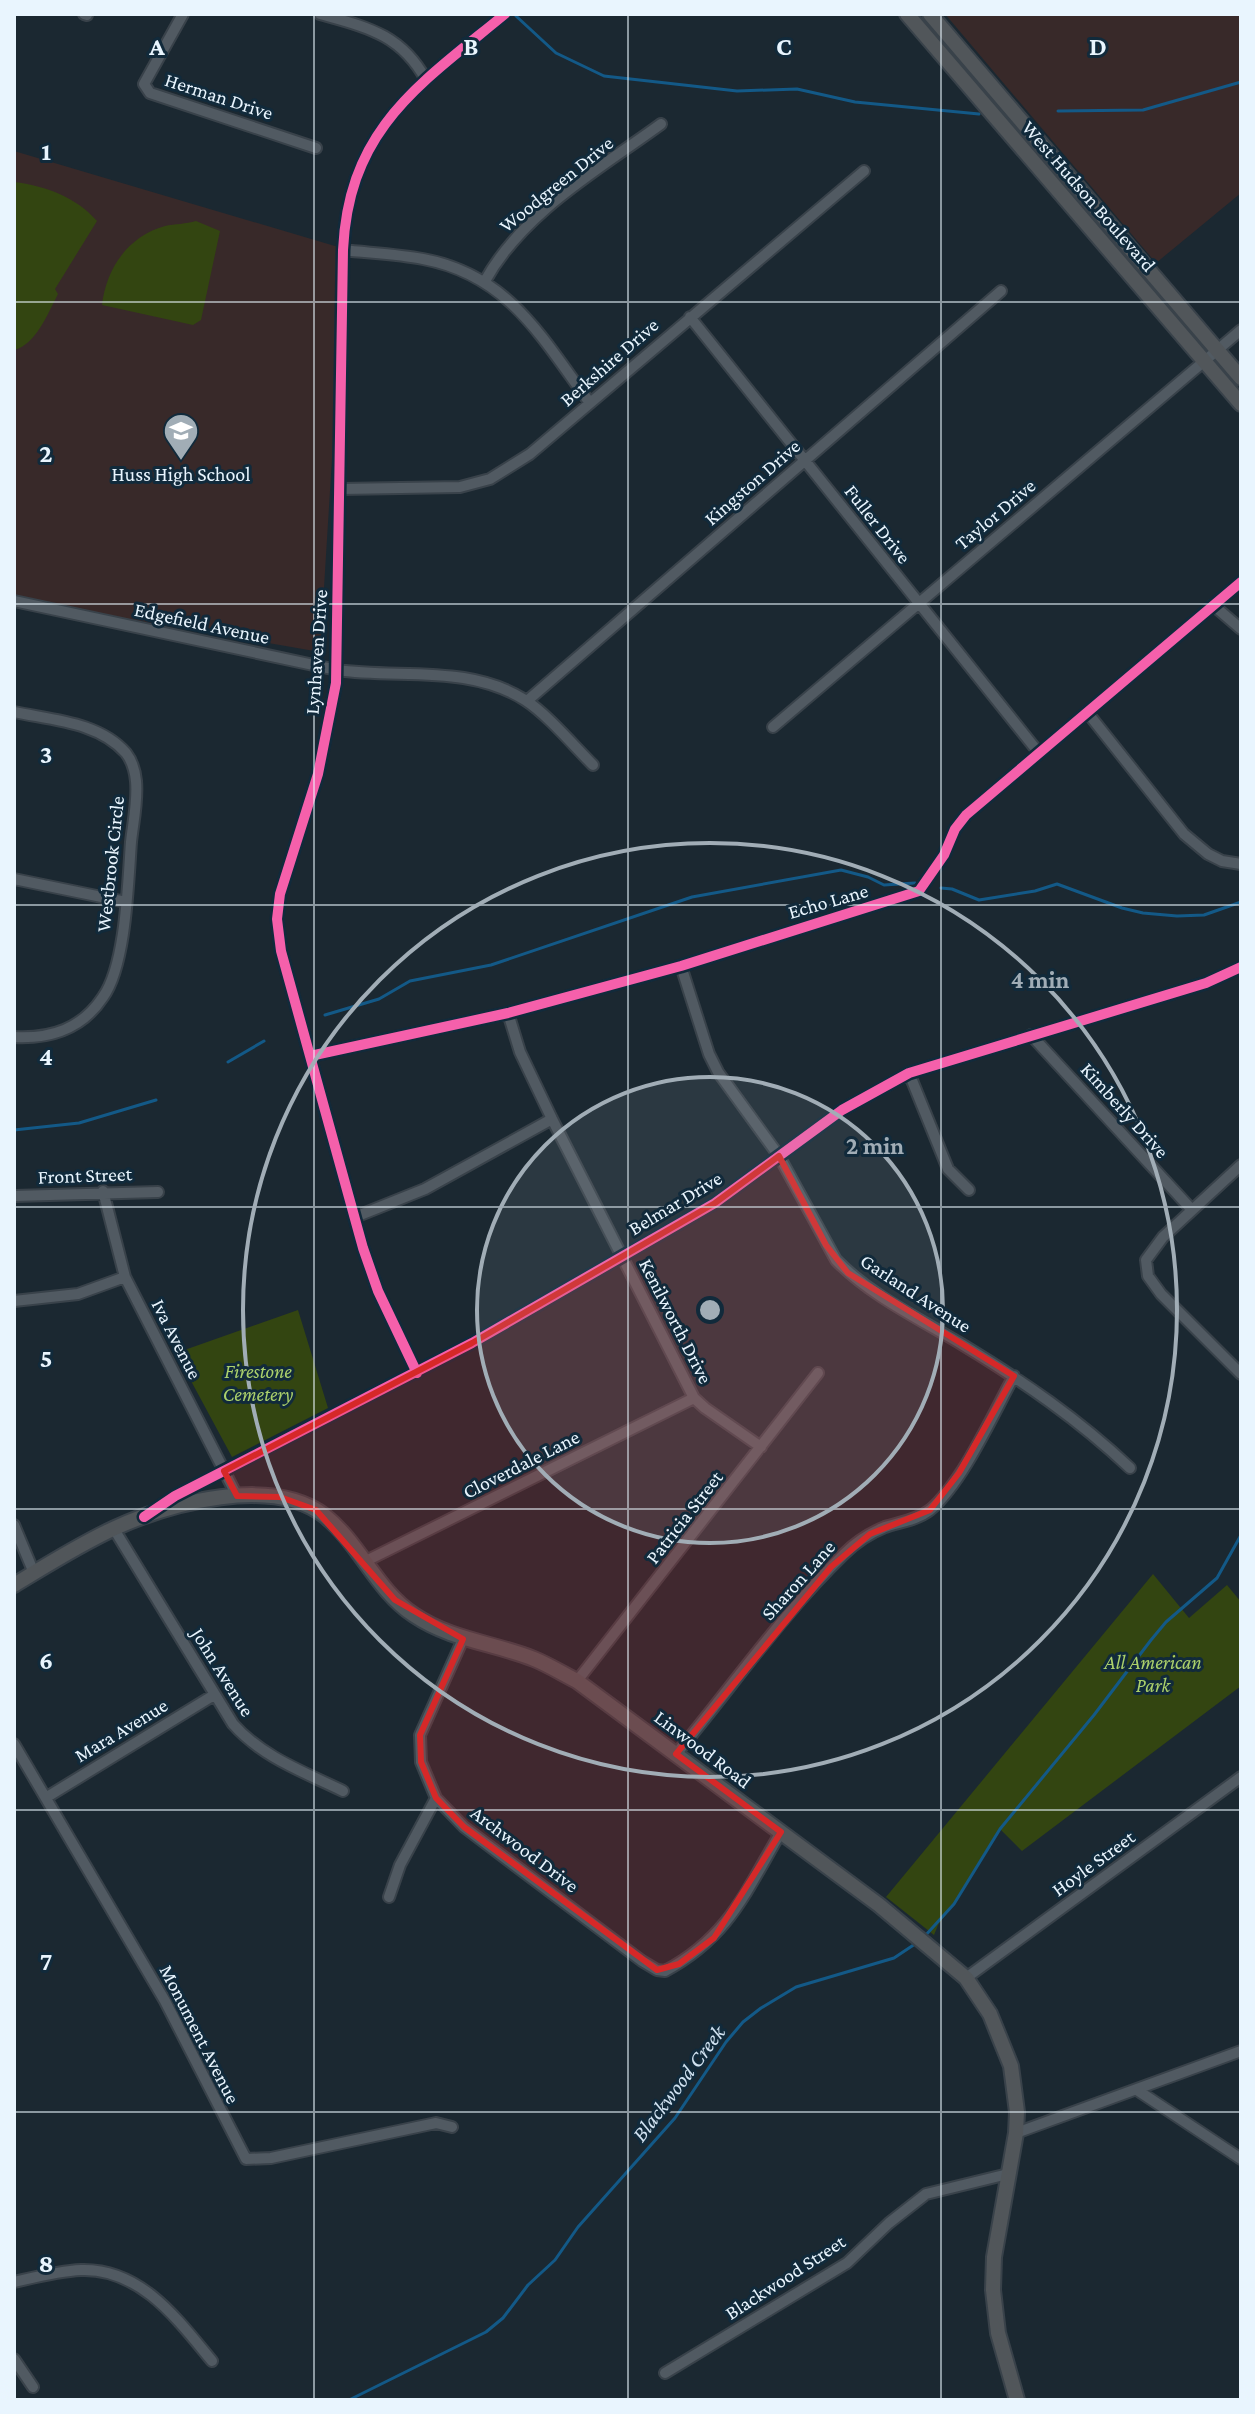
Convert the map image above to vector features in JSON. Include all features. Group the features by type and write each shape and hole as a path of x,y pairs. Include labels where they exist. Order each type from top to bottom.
{"main road":[{"name":"West Hudson Boulevard","path":"907,14 1241,404"},
{"name":"West Hudson Boulevard","path":"930,14 1241,378"},
{"name":"Linwood Road","path":"14,1585 114,1529 144,1517 237,1496 280,1497 299,1501 316,1510 340,1531 395,1600 412,1614 434,1628 534,1659 577,1681 935,1951 966,1978 990,2014 1006,2049 1015,2086 1016,2133 994,2257 993,2290 998,2333 1017,2400"}],"street":[{"name":"Herman Drive","path":"183,14 144,84 150,93 316,148"},
{"path":"320,14 355,24 394,41 408,53 426,80"},
{"name":"Lynhaven Drive","path":"417,1373 374,1281 281,951 277,907 318,774 332,714 337,670 343,250 351,188 367,150 385,121 426,80 505,14"},
{"name":"Woodgreen Drive","path":"485,281 497,259 530,222 661,124"},
{"name":"Berkshire Drive","path":"341,489 429,489 475,484 504,471 530,454 864,171"},
{"path":"343,250 423,259 460,269 485,281 522,313 590,403"},
{"name":"Kingston Drive","path":"527,701 1001,291"},
{"name":"Fuller Drive","path":"690,317 1039,753"},
{"name":"Taylor Drive","path":"773,727 1241,330"},
{"name":"Echo Lane","path":"310,1056 508,1013 681,966 919,891 933,873 960,822 1241,582"},
{"name":"Edgefield Avenue","path":"14,601 337,670 364,674 454,675 483,681 527,701 593,765"},
{"path":"1213,605 1241,629"},
{"name":"Westbrook Circle","path":"14,712 91,728 113,741 131,761 137,786 126,902 110,986 92,1012 71,1028 41,1037 14,1037"},
{"path":"1087,712 1184,834 1208,854 1222,861 1241,864"},
{"path":"14,879 126,902"},
{"name":"Garland Avenue","path":"681,966 709,1054 718,1072 779,1156 826,1245 848,1273 1014,1376 1091,1431 1130,1468"},
{"name":"Belmar Drive","path":"144,1517 175,1496 417,1373 715,1203 842,1110 909,1073 1206,983 1241,967"},
{"name":"Kenilworth Drive","path":"508,1013 520,1052 552,1119 694,1398 761,1447"},
{"name":"Kimberly Drive","path":"1031,1035 1192,1210"},
{"path":"909,1073 948,1169 969,1190"},
{"path":"355,1217 425,1189 552,1119"},
{"path":"1241,1165 1163,1237 1146,1260 1148,1276 1161,1294 1241,1374"},
{"name":"Front Street","path":"14,1196 103,1191 158,1192"},
{"name":"Iva Avenue","path":"103,1191 125,1277 237,1496"},
{"path":"14,1301 78,1294 125,1277"},
{"name":"Patricia Street","path":"577,1681 818,1373"},
{"name":"Sharon Lane","path":"676,1754 798,1603 848,1550 882,1528 917,1518 943,1496 976,1445 1014,1376"},
{"name":"Cloverdale Lane","path":"364,1562 694,1398"},
{"path":"14,1525 34,1573"},
{"name":"John Avenue","path":"114,1529 233,1724 255,1746 343,1791"},
{"name":"Archwood Drive","path":"463,1639 420,1735 421,1762 436,1798 464,1827 657,1970 665,1971 679,1964 714,1938 737,1907 781,1832"},
{"name":"Mara Avenue","path":"47,1797 214,1695"},
{"name":"Monument Avenue","path":"14,1744 165,2001 246,2159 271,2158 436,2123 452,2127"},
{"name":"Hoyle Street","path":"966,1978 1241,1777"},
{"path":"389,1897 400,1865 436,1798"},
{"path":"1016,2133 1241,2051"},
{"path":"1137,2090 1241,2159"},
{"name":"Blackwood Street","path":"665,2373 847,2263 889,2223 926,2194 1008,2174"},
{"path":"14,2282 80,2270 99,2271 124,2279 152,2295 171,2312 212,2361"},
{"path":"14,2359 33,2387"}],"highlighted area":[{"path":"779,1156 826,1245 848,1273 1014,1376 959,1473 930,1510 870,1534 831,1567 676,1754 781,1832 714,1938 679,1964 657,1970 464,1827 436,1798 421,1762 420,1735 463,1639 395,1600 316,1510 280,1497 237,1496 224,1471 472,1343 715,1203"}],"shaded area":[{"path":"945,14 1241,14 1241,193 1156,263"},
{"path":"14,151 345,249 320,652 14,599"}],"green space":[{"path":"14,182 60,194 80,205 97,221 55,289 58,294 35,335 14,350"},
{"path":"196,221 220,231 201,320 193,325 102,305 108,279 130,246 165,226"},
{"name":"Firestone Cemetery","path":"298,1310 328,1408 232,1457 176,1353"},
{"name":"All American Park","path":"1153,1574 1189,1618 1227,1585 1241,1602 1241,1686 1022,1851 1000,1829 934,1935 886,1897"}],"waterway":[{"path":"516,16 556,53 604,76 737,91 797,89 855,102 979,114"},
{"path":"1058,111 1143,110 1241,82"},
{"path":"325,1015 379,999 410,981 491,965 692,897 841,870 884,885 915,883"},
{"path":"941,888 979,900 1035,891 1057,884 1122,908 1177,916 1204,915 1241,902"},
{"path":"228,1062 264,1041"},
{"path":"14,1130 79,1123 156,1100"},
{"name":"Blackwood Creek","path":"924,1937 954,1904 1000,1829 1151,1640 1166,1622 1217,1578 1241,1535"},
{"name":"Blackwood Creek","path":"349,2400 486,2332 503,2318 528,2285 555,2260 578,2227 675,2118 743,2022 796,1987 894,1958 915,1944"}],"cycle path":[{"path":"417,1373 378,1291 363,1248 281,951 277,919 280,894 318,774 336,683 343,250 348,208 359,172 374,140 394,113 444,64 505,14"},
{"path":"310,1056 508,1013 681,966 919,891 966,815 1241,582"},
{"path":"144,1517 175,1496 472,1343 715,1203 842,1110 909,1073 1206,983 1241,967"}],"place":[{"name":"Huss High School","path":"181,462"}]}
